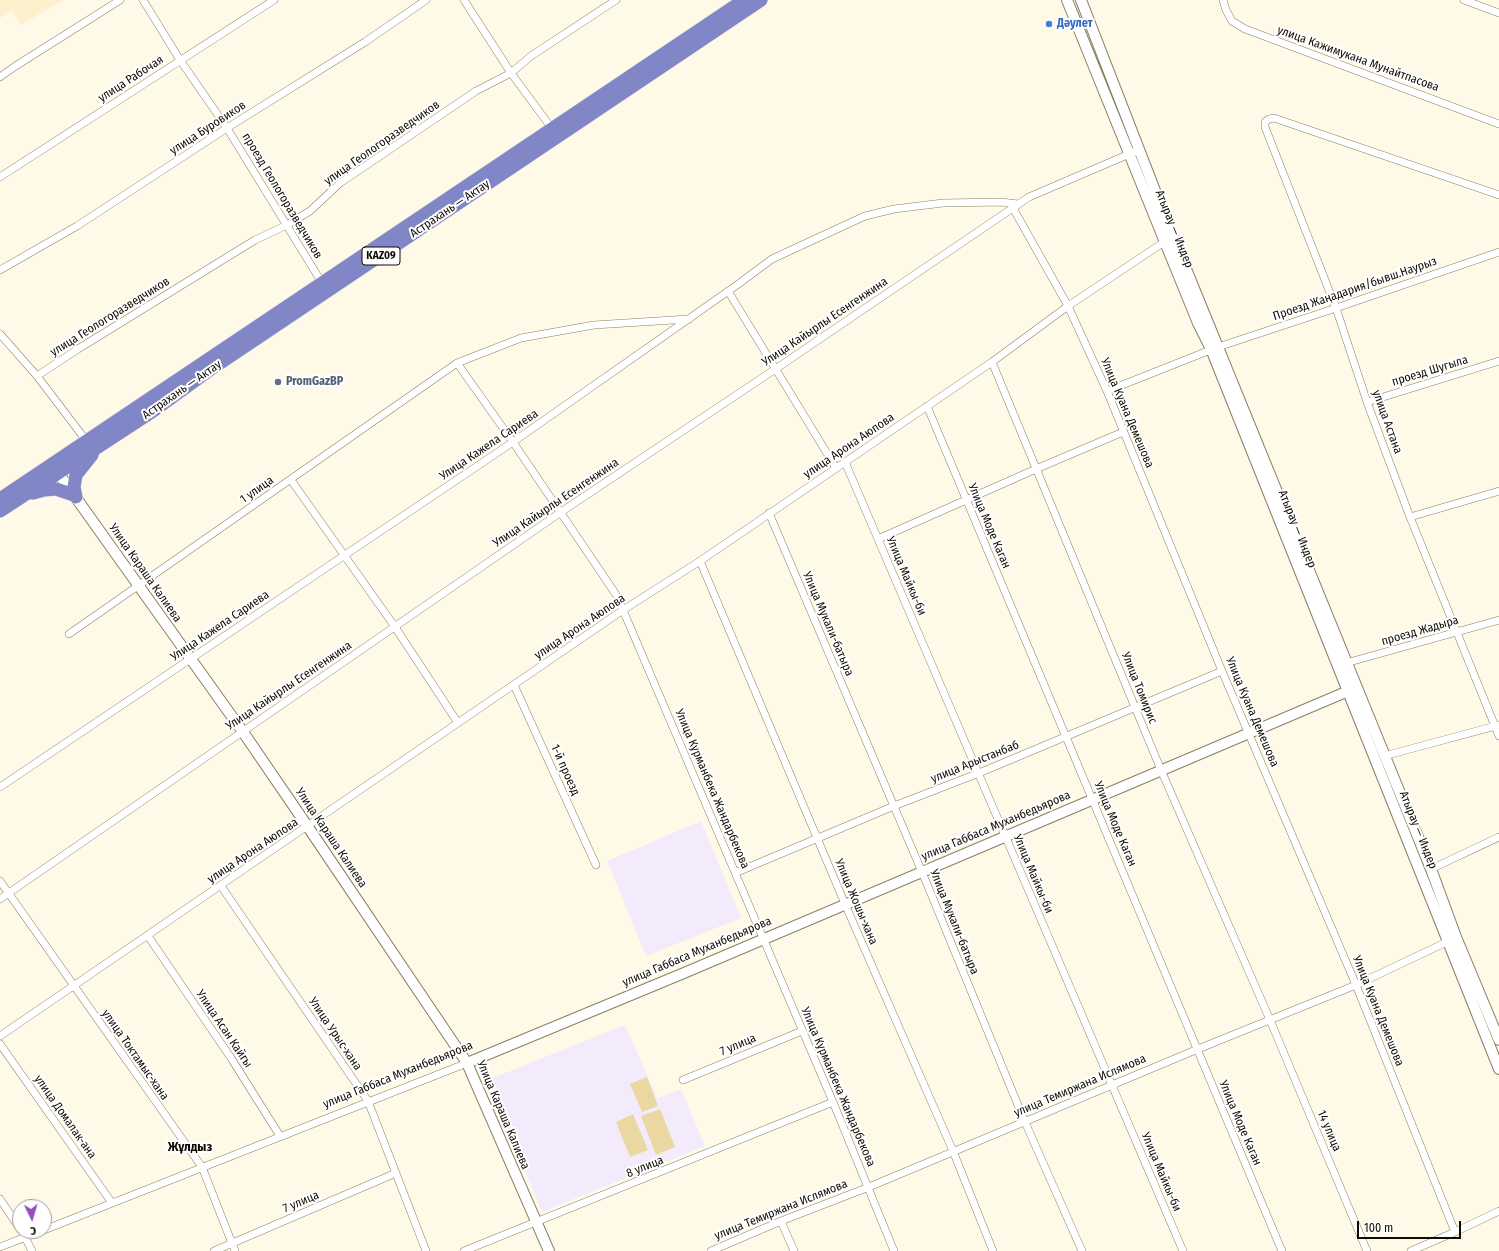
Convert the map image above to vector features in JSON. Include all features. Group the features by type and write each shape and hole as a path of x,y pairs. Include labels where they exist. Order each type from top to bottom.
{"highway":[{"name":"Астрахань — Актау","path":"645,72 744,0"},
{"name":"Астрахань — Актау","path":"0,499 55,469 322,283 645,72 761,0"},
{"name":"Астрахань — Актау","path":"90,445 153,411 211,369 555,132"},
{"path":"22,497 56,489 75,496 74,487 76,475 91,456 90,445"},
{"name":"Астрахань — Актау","path":"0,511 22,497 55,469"}],"main road":[{"name":"Атырау — Индер","path":"1067,0 1129,154 1169,240 1346,663 1352,689 1452,939 1499,1069"},
{"name":"Атырау — Индер","path":"1081,0 1140,150 1169,240"},
{"name":"Атырау — Индер","path":"1214,348 1291,550 1352,689 1384,756 1431,869 1452,939 1499,1040"},
{"name":"Улица Караша Калиева","path":"55,469 243,732 467,1063 549,1251"},
{"name":"улица Габбаса Муханбедьярова","path":"467,1063 1352,689"}],"street":[{"path":"0,77 120,0"},
{"name":"проезд Геологоразведчиков","path":"143,0 180,60 227,128 322,283"},
{"name":"улица Рабочая","path":"0,177 274,0"},
{"name":"улица Буровиков","path":"0,270 76,226 227,128 366,42 426,0"},
{"path":"464,0 511,73 555,132"},
{"name":"улица Геологоразведчиков","path":"36,376 255,240 287,226 310,211 340,183 476,91 511,73 531,56 616,0"},
{"name":"улица Кажимукана Мунайтпасова","path":"1223,0 1232,21 1245,29 1499,124"},
{"path":"1464,0 1499,13"},
{"name":"улица Астана","path":"1499,195 1274,118 1265,122 1265,127 1336,308 1367,402 1410,517 1456,633 1497,725 1499,736"},
{"name":"Улица Кайырлы Есенгенжина","path":"0,899 560,512 777,368 1029,197 1140,150"},
{"name":"Улица Кажела Сариева","path":"0,787 513,442 772,259 865,216 894,209 944,203 1001,202 1016,206"},
{"name":"Улица Куана Демешова","path":"1016,206 1068,306 1106,391 1248,733 1356,985 1455,1232"},
{"name":"улица Арона Аюпова","path":"0,1036 308,827 623,610 700,561 992,362 1068,306 1169,240"},
{"name":"Проезд Жаңадария/бывш.Наурыз","path":"1106,391 1214,348 1499,252"},
{"path":"728,291 777,368 836,468"},
{"name":"1 улица","path":"69,634 457,363 521,338 594,325 689,319"},
{"path":"0,334 36,376 90,445"},
{"name":"проезд Шугыла","path":"1367,402 1499,361"},
{"name":"Улица Томирис","path":"992,362 1161,770 1270,1020"},
{"name":"Улица Курманбека Жандарбекова","path":"457,363 513,442 615,592 869,1187 894,1251"},
{"name":"Улица Моде Каган","path":"927,406 1282,1251"},
{"path":"878,539 1123,432"},
{"name":"Улица Майкы-би","path":"845,462 979,773 1111,1086 1183,1251"},
{"path":"291,480 395,627 458,723"},
{"path":"1410,517 1499,491"},
{"name":"Улица Мукали-батыра","path":"769,514 922,872 1025,1122 1082,1251"},
{"name":"Улица Жошы-хана","path":"700,561 817,839 953,1151 993,1251"},
{"name":"проезд Жадыра","path":"1346,663 1499,620"},
{"name":"улица Арыстанбаб","path":"735,873 894,806 979,773 1136,708 1222,671"},
{"name":"1-й проезд","path":"514,685 596,865"},
{"path":"1384,756 1497,725"},
{"path":"1431,869 1499,837"},
{"name":"улица Токтамыс-хана","path":"0,881 202,1168 233,1247"},
{"name":"Улица Урыс-хана","path":"220,886 368,1101 426,1251"},
{"name":"Улица Асан Кайгы","path":"148,936 231,1058 280,1136"},
{"name":"улица Темиржана Ислямова","path":"711,1251 1356,985 1452,939"},
{"name":"14 улица","path":"1270,1020 1367,1251"},
{"name":"7 улица","path":"683,1080 802,1030"},
{"name":"улица Домалак-ана","path":"0,1044 112,1203"},
{"name":"улица Габбаса Муханбедьярова","path":"52,1226 467,1063"},
{"name":"8 улица","path":"464,1251 833,1102"},
{"name":"7 улица","path":"214,1251 233,1247 396,1173"},
{"path":"0,1199 12,1216"},
{"path":"1411,1251 1499,1211"},
{"path":"781,1222 794,1251"},
{"name":"улица Габбаса Муханбедьярова","path":"0,1247 12,1239"},
{"path":"26,1239 32,1251"}],"shaded area":[{"path":"0,0 63,0 21,25 12,11 0,18"},
{"path":"701,821 741,918 646,956 607,861"},
{"path":"625,1025 657,1098 681,1089 705,1146 542,1212 488,1080"},
{"path":"647,1077 658,1106 642,1112 630,1084"},
{"path":"660,1109 675,1147 656,1155 641,1116"},
{"path":"633,1114 648,1150 630,1157 616,1122"}],"place":[{"name":"Дәулет","path":"1049,24"},
{"name":"PromGazBP","path":"278,382"}],"district":[{"name":"Жұлдыз","path":"190,1147"}]}
